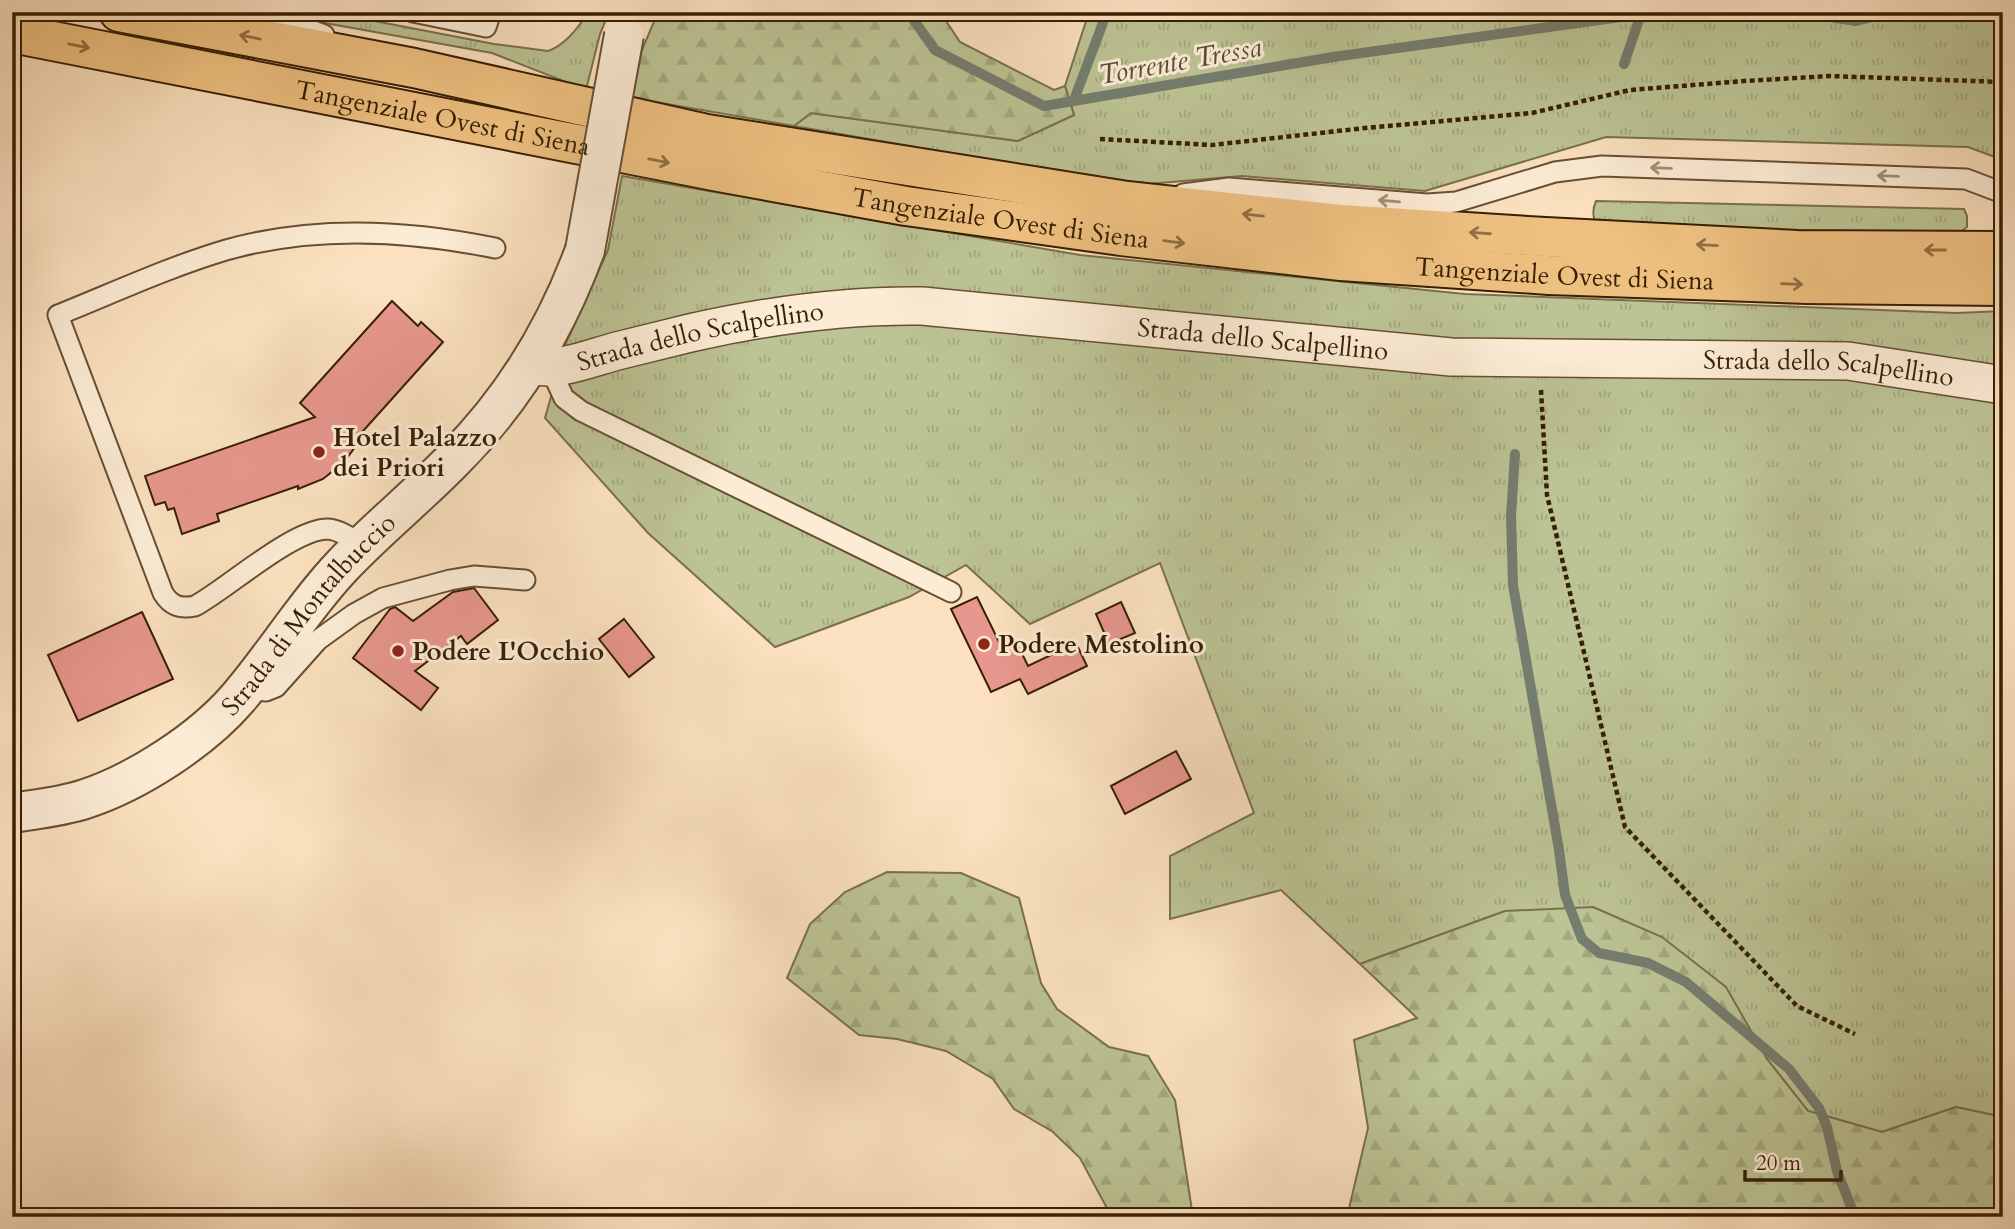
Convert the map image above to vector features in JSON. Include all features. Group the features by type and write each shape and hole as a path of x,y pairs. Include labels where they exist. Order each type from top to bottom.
{"highway":[{"name":"Tangenziale Ovest di Siena","path":"119,12 414,68 707,134 1127,201 1340,224 1531,237 1797,250 2003,251"},
{"name":"Tangenziale Ovest di Siena","path":"12,33 759,180 906,206 1121,236 1341,261 1549,275 1794,284 2003,286"}],"street":[{"name":"Strada di Montalbuccio","path":"12,813 71,803 120,784 196,736 224,713 246,689 314,597 362,545 454,460 501,406 540,367 585,250 628,24"},
{"name":"Strada dello Scalpellino","path":"540,367 571,365 690,333 755,320 897,306 963,308 1451,357 1848,361 2003,385"}],"lane":[{"path":"263,12 414,68"},
{"path":"413,12 486,27 491,12"},
{"path":"1127,201 1228,188 1427,204 1456,202 1555,172 1602,166 1966,178 2003,193"},
{"path":"362,545 341,532 327,529 313,533 283,547 195,606 179,608 173,605 163,593 58,315 204,257 245,245 289,238 382,233 447,238 495,248"},
{"path":"540,367 564,398 581,411 951,592"},
{"path":"246,689 266,691 276,687 318,640 354,614 383,598 474,576 526,580"}],"path":[{"path":"1100,139 1212,145 1532,113 1630,90 1744,81 1829,76 2003,82"},
{"path":"1539,358 1547,495 1625,827 1797,1006 1855,1034"}],"green space":[{"path":"283,12 328,12 494,44 548,51 571,35 588,12 609,12 600,34 586,90 492,53 297,18"},
{"path":"658,12 940,12 960,42 1054,90 1065,86 1074,115 1018,141 811,113 794,126 632,98 642,50"},
{"path":"1089,12 2003,12 2003,160 1968,147 1606,137 1425,191 1242,176 1136,185 794,126 811,113 1018,141 1074,115 1065,86"},
{"path":"622,176 1080,255 1465,294 1956,313 2003,311 2003,1117 1956,1107 1882,1132 1808,1111 1767,1059 1505,911 1360,964 1281,890 1170,919 1170,856 1254,813 1160,563 1030,624 966,565 909,597 775,647 648,533 545,418 566,343 608,250"},
{"path":"1596,201 1964,209 1967,227 1958,234 1597,225 1593,213"},
{"path":"887,872 961,873 1019,898 1041,983 1057,1009 1109,1047 1148,1056 1175,1100 1193,1217 1109,1217 1108,1210 1080,1158 1053,1132 1014,1109 993,1079 946,1051 897,1039 859,1035 787,978 810,924 845,892"},
{"path":"1593,907 1662,937 1726,987 1767,1059 1808,1111 1882,1132 1956,1107 2003,1117 2003,1217 1347,1217 1368,1128 1354,1040 1417,1018 1360,964 1505,911"}],"building":[{"path":"392,301 418,326 421,322 443,342 355,440 358,443 344,462 323,479 217,514 219,521 182,534 174,508 168,510 165,502 155,505 145,476 315,417 300,403"},
{"name":"Podere L'Occhio","path":"474,588 498,620 467,644 461,636 415,671 438,688 421,710 353,658 390,609 395,607 413,621 453,592"},
{"name":"Podere Mestolino","path":"977,597 1001,646 1015,639 1028,666 1076,643 1087,666 1028,694 1020,679 991,692 951,609"},
{"path":"1121,602 1135,633 1109,644 1096,614"},
{"path":"142,612 173,679 78,721 48,655"},
{"path":"624,619 654,657 629,677 599,639"},
{"path":"1176,751 1191,779 1125,814 1111,786"}],"waterway":[{"name":"Torrente Tressa","path":"908,12 935,50 1044,106 1333,57 1657,12"},
{"path":"1074,100 1107,12"},
{"name":"Torrente Tressa","path":"1798,12 1856,21 1893,12"},
{"path":"1624,64 1641,14"},
{"path":"1515,454 1511,516 1513,585 1565,895 1582,939 1599,953 1648,963 1686,982 1789,1069 1819,1108 1827,1127 1837,1171 1855,1217"}],"place":[{"name":"Hotel Palazzo dei Priori","path":"319,452"},
{"name":"Podere Mestolino","path":"984,644"},
{"name":"Podere L'Occhio","path":"398,651"}]}
